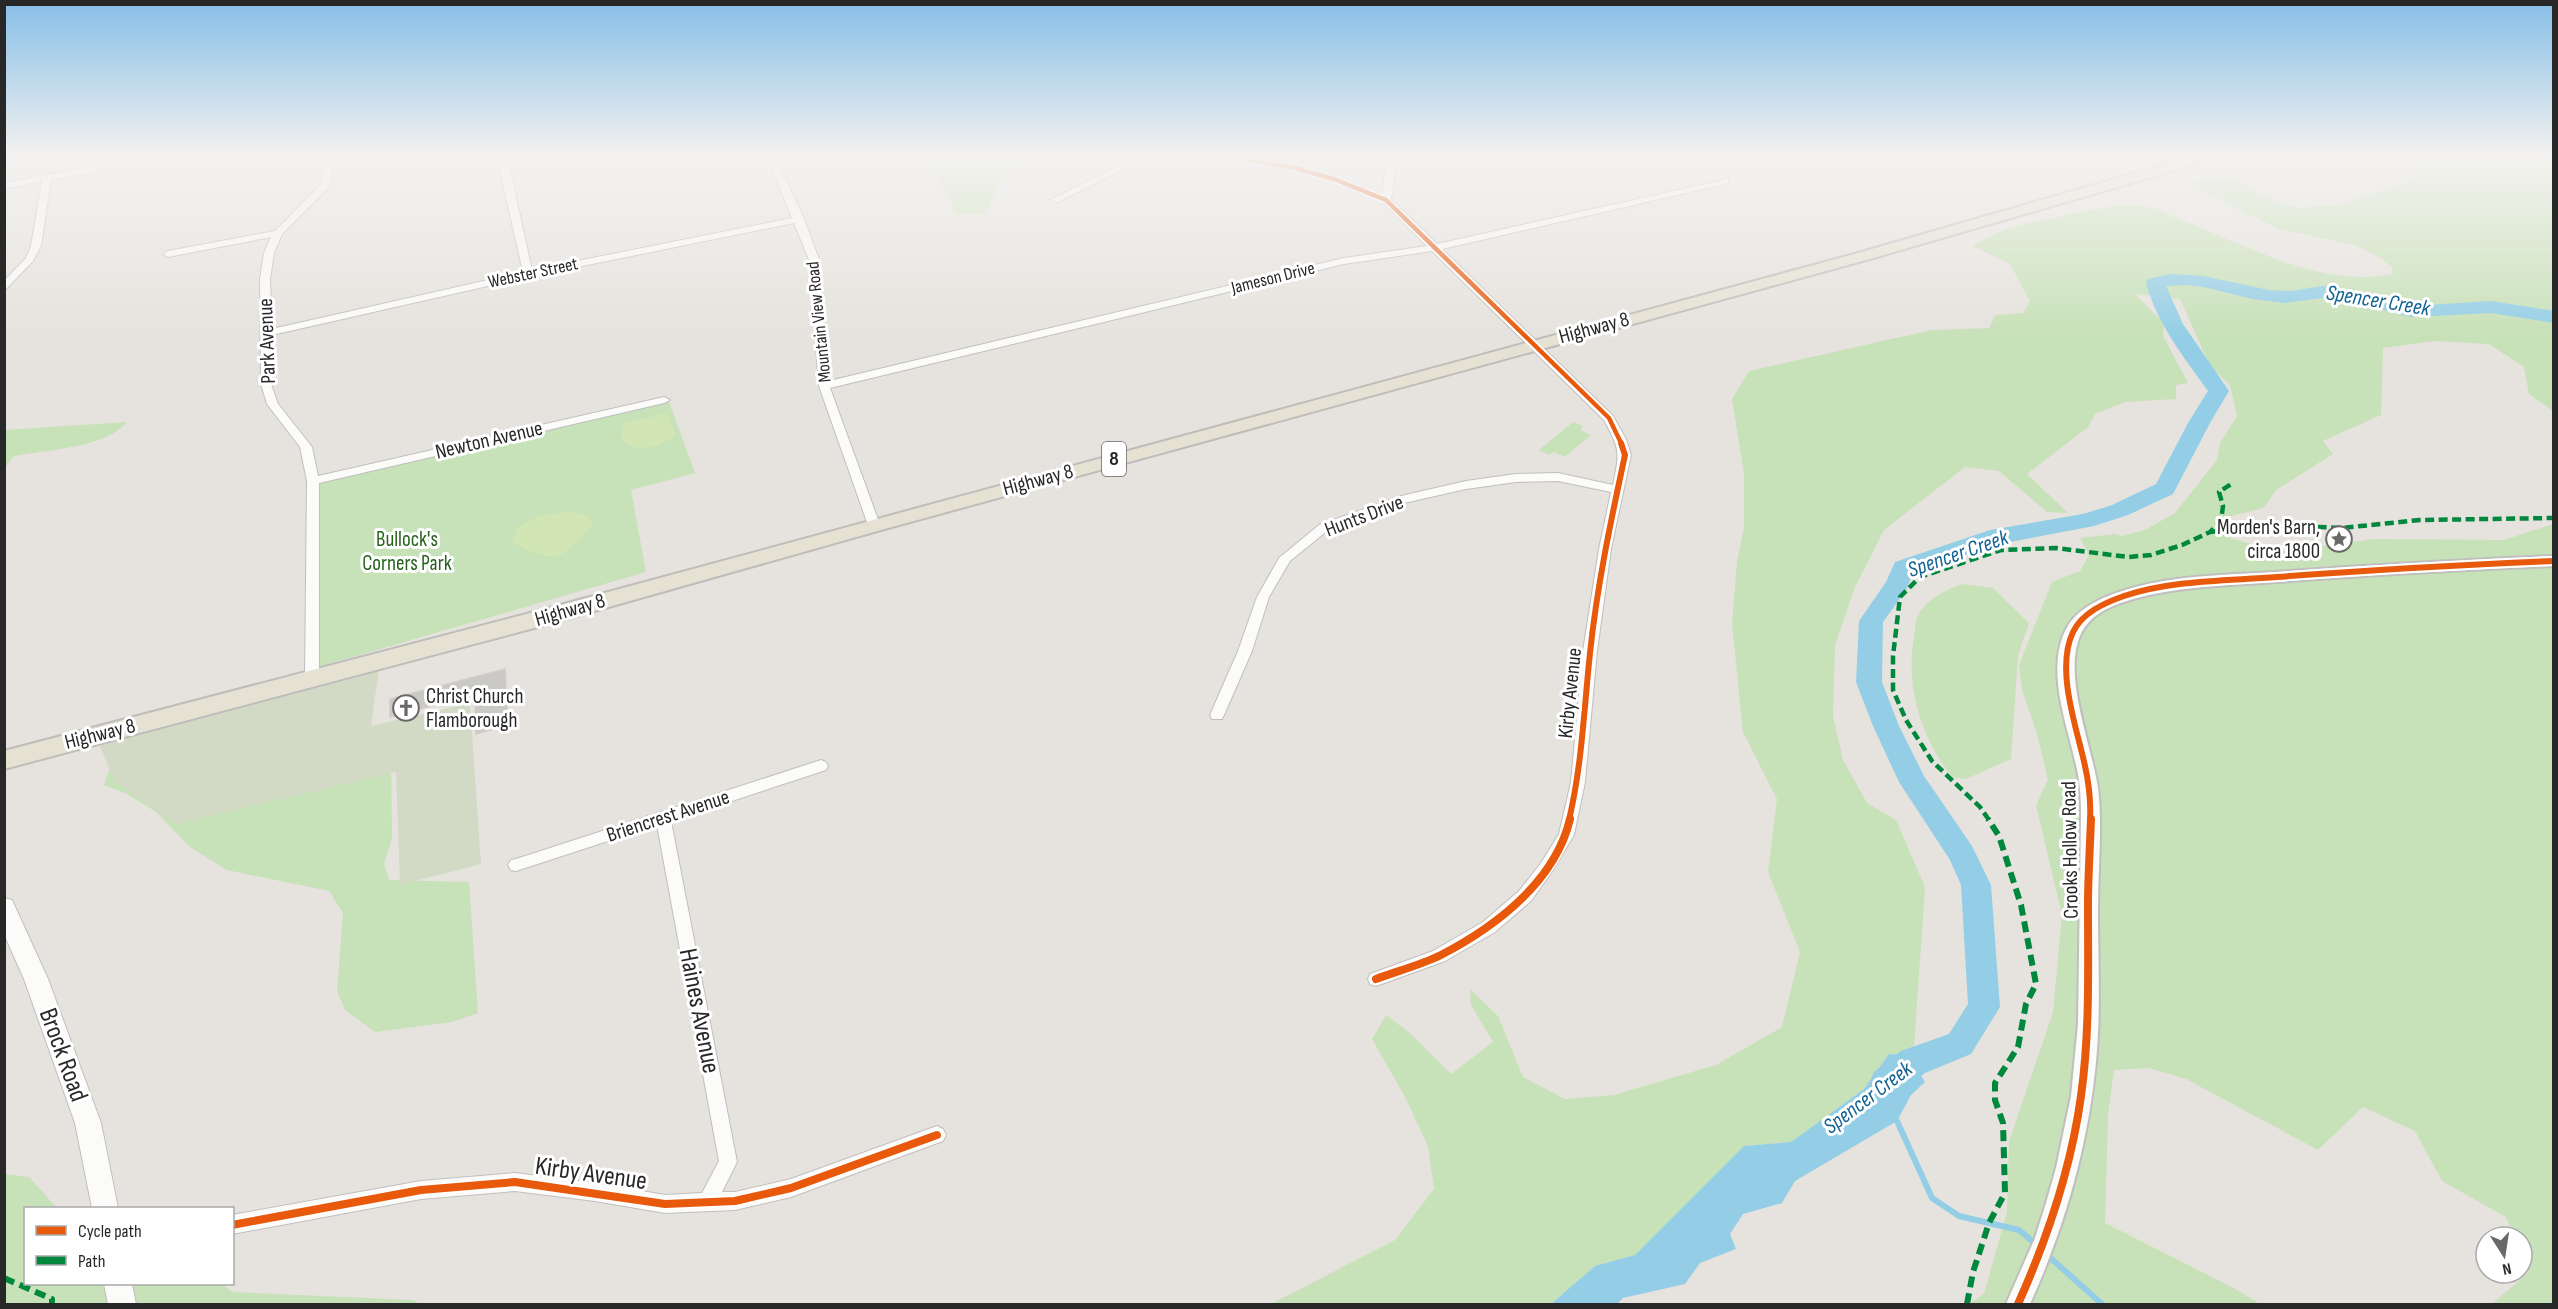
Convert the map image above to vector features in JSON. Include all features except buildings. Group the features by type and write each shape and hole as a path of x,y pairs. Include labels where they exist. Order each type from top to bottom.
{"main road":[{"name":"Highway 8","path":"4,760 312,680 1534,344 1864,256 1999,217"},
{"name":"Brock Road","path":"4,907 36,979 88,1123 105,1207"}],"street":[{"path":"4,288 30,259 36,246 41,217"},
{"name":"Park Avenue","path":"294,217 278,233 269,253 265,279 266,384 273,404 306,447 313,481 312,680"},
{"path":"515,217 528,274"},
{"name":"Kirby Avenue","path":"1376,979 1439,956 1489,927 1526,896 1566,835 1578,782 1590,651 1605,549 1625,455 1609,418 1404,217"},
{"name":"Jameson Drive","path":"824,386 1344,261 1452,246 1573,217"},
{"name":"Webster Street","path":"267,333 528,274 799,219"},
{"name":"Mountain View Road","path":"799,219 815,262 824,386 874,525"},
{"path":"168,254 278,233"},
{"name":"Newton Avenue","path":"313,481 664,399"},
{"name":"Hunts Drive","path":"1217,715 1245,651 1263,597 1285,558 1323,528 1401,500 1516,478 1558,477 1619,490"},
{"name":"Crooks Hollow Road","path":"2018,1305 2037,1260 2061,1189 2080,1100 2086,1047 2089,787 2065,669 2069,640 2076,626 2094,610 2120,598 2150,590 2190,584 2337,572 2553,561"},
{"name":"Briencrest Avenue","path":"516,865 821,766"},
{"name":"Haines Avenue","path":"663,817 728,1162 708,1201"},
{"name":"Kirby Avenue","path":"234,1225 421,1190 515,1182 665,1204 735,1201 791,1188 937,1135"}],"green space":[{"path":"2057,217 2175,217 2264,254 2315,271 2341,276 2367,277 2393,274 2392,267 2379,257 2354,245 2279,229 2255,217 2553,217 2553,411 2529,394 2524,367 2489,344 2435,341 2383,348 2381,415 2323,441 2333,454 2276,490 2264,508 2227,517 2230,538 2278,552 2374,539 2504,540 2553,524 2553,1304 2492,1304 2514,1285 2534,1285 2534,1225 2510,1225 2506,1217 2442,1181 2415,1131 2363,1107 2318,1150 2186,1079 2149,1068 2114,1070 2108,1115 2105,1223 2232,1287 2260,1304 1969,1304 1984,1294 2007,1212 2009,1142 2053,1012 2062,915 2036,805 2048,780 2037,733 2022,690 2019,665 2052,582 2080,571 2089,555 2080,538 2116,534 2121,536 2145,530 2175,513 2217,460 2220,443 2237,416 2230,385 2210,366 2180,299 2135,294 2164,323 2163,336 2188,383 2176,385 2176,399 2125,402 2095,414 2088,427 2027,474 2068,513 2047,512 1999,471 1965,467 1884,530 1855,587 1835,645 1833,716 1843,760 1867,803 1896,820 1925,887 1913,1062 1905,1055 1889,1054 1864,1089 1791,1142 1744,1146 1635,1255 1595,1266 1551,1304 1271,1304 1395,1240 1434,1189 1428,1146 1404,1095 1372,1039 1386,1015 1411,1034 1451,1074 1493,1042 1471,1005 1470,989 1498,1016 1523,1077 1565,1099 1614,1095 1716,1065 1782,1027 1800,952 1768,872 1777,799 1743,732 1732,624 1737,562 1744,527 1744,474 1732,399 1749,371 1932,330 1989,328 1995,315 2023,313 2030,301 2010,264 1973,246 1993,235 2037,221"},
{"name":"Bullock's Corners Park","path":"669,402 695,473 631,490 646,572 318,667 319,483"},
{"path":"667,413 676,435 648,448 634,447 621,440 623,424"},
{"path":"127,422 117,431 90,443 14,456 5,468 5,430"},
{"path":"1573,422 1583,426 1580,430 1591,435 1565,457 1554,452 1549,455 1539,450"},
{"path":"566,511 589,516 593,525 566,552 549,556 513,543 516,529 539,516"},
{"path":"1962,584 1993,588 2029,623 2018,655 2011,759 1966,779 1952,777 1932,746 1918,712 1912,675 1912,657 1918,616 1931,600"},
{"path":"379,668 371,726 470,703 481,864 400,885 396,772 176,824 115,781 99,744"},
{"path":"391,749 392,838 384,864 389,880 469,882 478,1013 452,1022 375,1032 345,1010 337,991 343,913 329,891 227,870 190,847 156,812 127,794 104,785 112,763"},
{"path":"5,1174 29,1177 56,1207 24,1207 24,1285 222,1285 233,1292 412,1300 421,1304 5,1304"}],"water":[{"path":"1889,1054 1905,1055 1913,1062 1925,1082 1911,1095 1897,1121 1795,1181 1782,1203 1743,1214 1730,1234 1736,1249 1700,1263 1685,1284 1623,1298 1617,1304 1551,1304 1595,1266 1635,1255 1744,1146 1791,1142 1864,1089"}],"waterway":[{"name":"Spencer Creek","path":"1886,1083 1913,1062 1960,1044 1984,1007 1976,885 1962,854 1913,782 1886,726 1869,682 1871,621 1897,584 1903,568 1990,538 2086,521 2120,510 2165,489 2199,423 2219,391 2173,324 2155,283 2188,279 2252,293 2285,297 2330,291 2387,307 2411,311 2431,312 2491,307 2554,317"},
{"path":"1897,1121 1932,1198 1959,1216 2019,1230 2038,1246"},
{"path":"2046,1254 2102,1304"}],"marked path":[{"path":"1967,1304 1973,1272 1989,1223 2005,1193 2003,1123 1995,1100 1995,1083 2018,1047 2026,1004 2036,984 2021,905 1999,836 1980,807 1932,761 1906,720 1893,690 1893,656 1900,597 1920,577 2001,550 2056,548 2128,557 2151,555 2182,545 2210,532 2221,521 2223,506 2219,492 2234,482"},
{"path":"2210,532 2274,525 2342,528 2420,520 2554,518"},
{"path":"4,1278 52,1299 52,1304"}],"cycle path":[{"path":"1376,979 1439,956 1489,927 1525,896 1546,868 1566,835 1578,782 1590,651 1605,549 1625,455 1609,418 1403,217"},
{"path":"2018,1304 2058,1203 2075,1132 2086,1060 2090,800 2086,767 2074,721 2066,673 2067,651 2073,632 2085,616 2103,605 2125,596 2176,585 2345,572 2554,561"},
{"path":"234,1225 421,1190 515,1182 665,1204 735,1201 791,1188 937,1135"}],"place":[{"name":"Morden's Barn, circa 1800","path":"2339,539"},
{"name":"Christ Church Flamborough","path":"406,708"}]}
